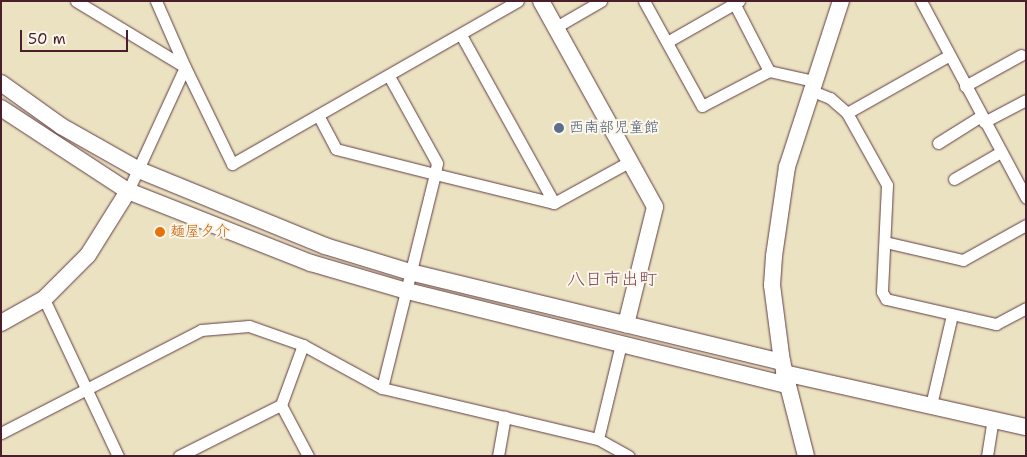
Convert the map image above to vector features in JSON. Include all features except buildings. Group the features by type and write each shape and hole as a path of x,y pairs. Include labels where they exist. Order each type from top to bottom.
{"street":[{"path":"76,1 185,67"},
{"path":"156,1 185,67 232,164 518,1"},
{"path":"541,1 655,207 626,324"},
{"path":"556,27 601,1"},
{"path":"644,1 702,106 770,71"},
{"path":"921,1 948,56 1026,198"},
{"path":"667,42 736,2 770,71 812,86 847,112 887,185 882,292 886,299 952,316 996,324 1026,308"},
{"path":"806,456 784,373 772,285 774,256 787,166 837,4"},
{"path":"461,35 554,203"},
{"path":"847,112 948,56"},
{"path":"964,86 1021,56"},
{"path":"1,322 44,299 88,255 139,170 185,67"},
{"path":"382,388 437,163 389,76"},
{"path":"1,83 61,126 139,170 316,242 410,272 626,324 784,373"},
{"path":"938,143 983,119 1026,100"},
{"path":"1,108 128,191 302,259 407,291 621,344 784,373 1025,426"},
{"path":"318,115 336,149 554,203 629,162"},
{"path":"954,179 1000,152"},
{"path":"885,242 963,260 1026,224"},
{"path":"44,299 118,456"},
{"path":"932,405 952,316"},
{"path":"1,433 201,330 249,326 303,345 382,388 598,439 629,456"},
{"path":"598,439 621,344"},
{"path":"179,456 205,451 281,404 303,345"},
{"path":"281,404 308,456"},
{"path":"498,456 505,417"},
{"path":"987,456 993,420"}],"place":[{"name":"西南部児童館","path":"559,128"},
{"name":"麺屋夕介","path":"160,232"}],"district":[{"name":"八日市出町","path":"612,279"}]}
